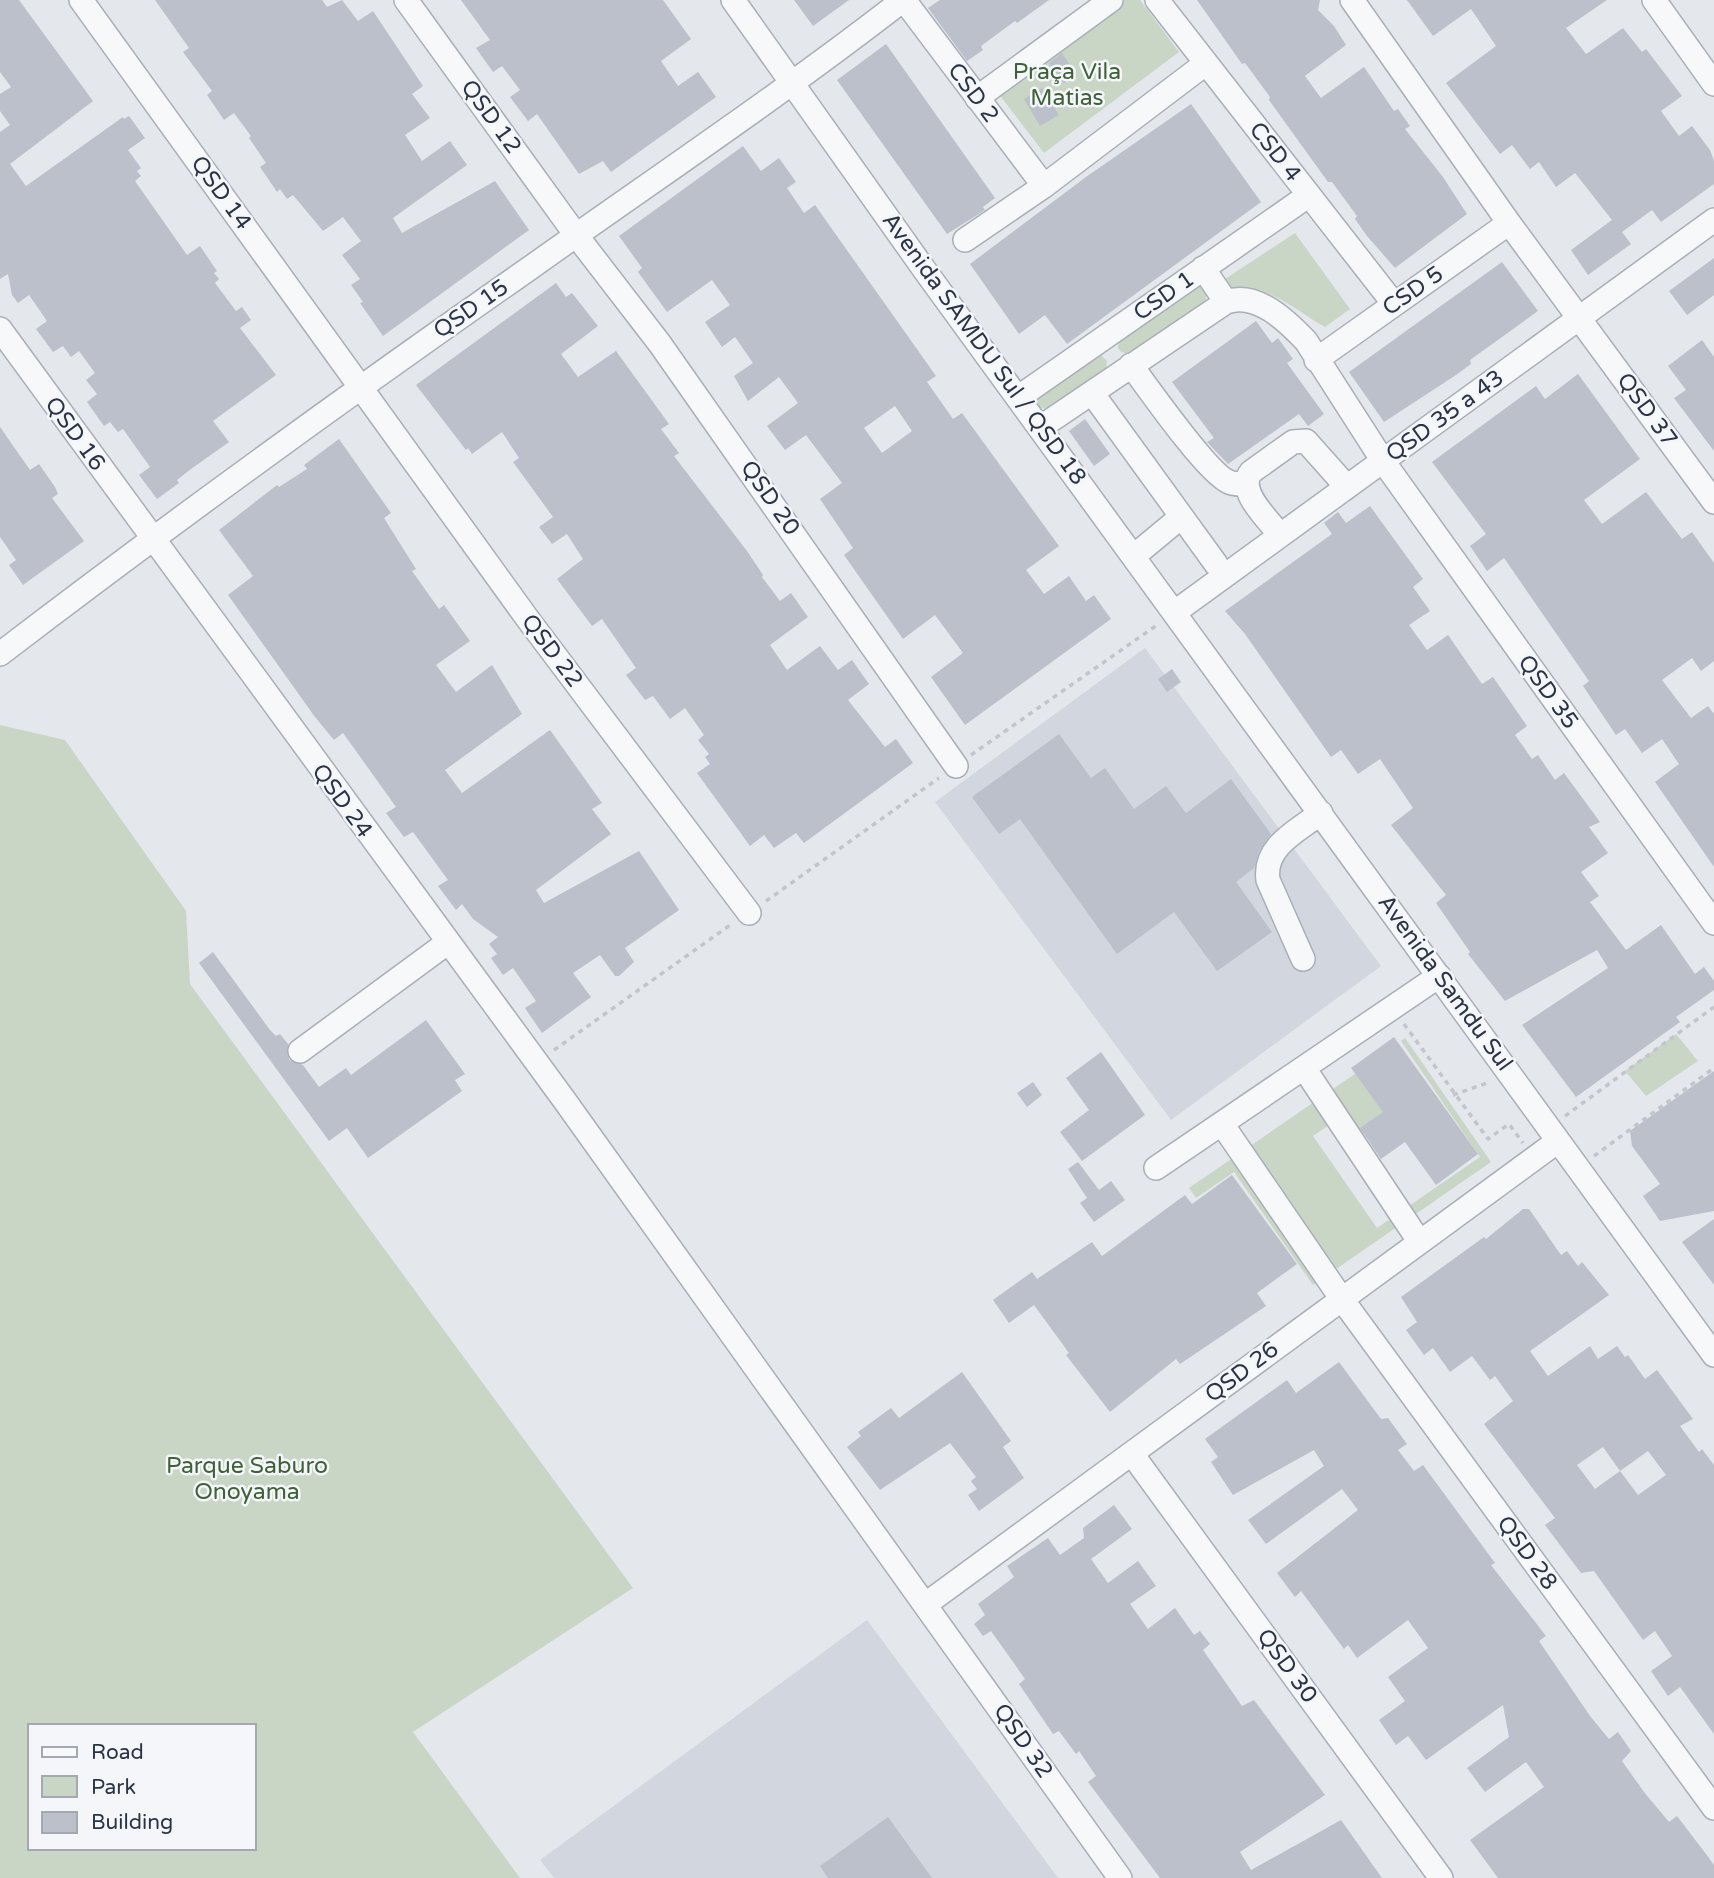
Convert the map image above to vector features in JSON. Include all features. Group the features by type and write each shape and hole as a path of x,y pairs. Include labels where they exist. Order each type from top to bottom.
{"street":[{"name":"QSD 14","path":"81,0 361,386"},
{"name":"QSD 12","path":"406,0 576,235"},
{"name":"Avenida SAMDU Sul / QSD 18","path":"733,0 1175,612"},
{"name":"QSD 15","path":"0,654 150,538 361,386 794,85 903,0"},
{"name":"CSD 2","path":"903,0 1044,186"},
{"path":"977,98 1111,0"},
{"name":"CSD 4","path":"1157,0 1394,304"},
{"name":"QSD 37","path":"1352,0 1509,222 1714,502"},
{"path":"1654,0 1714,84"},
{"path":"965,240 1044,186 1205,64"},
{"name":"CSD 1","path":"1019,397 1309,195"},
{"name":"QSD 35 a 43","path":"1175,612 1714,220"},
{"name":"CSD 5","path":"1316,360 1509,222"},
{"name":"QSD 20","path":"576,235 660,344 956,766"},
{"path":"1041,427 1226,302 1203,268"},
{"name":"QSD 35","path":"1226,302 1238,298 1254,301 1290,325 1306,341 1383,461 1714,923"},
{"name":"QSD 16","path":"0,329 150,538"},
{"path":"1101,339 1221,477 1228,482 1246,485 1280,535"},
{"name":"QSD 22","path":"361,386 527,618 749,912"},
{"path":"1092,393 1216,564"},
{"path":"1246,485 1251,472 1299,440 1311,444 1347,487"},
{"path":"1134,556 1181,517"},
{"name":"QSD 24","path":"150,538 535,1063"},
{"name":"Avenida Samdu Sul","path":"1175,612 1714,1355"},
{"path":"1303,959 1268,880 1266,866 1273,850 1321,813"},
{"path":"300,1051 447,943"},
{"path":"1156,1168 1439,976"},
{"name":"QSD 32","path":"535,1063 1121,1878"},
{"path":"1304,1068 1419,1241"},
{"name":"QSD 28","path":"1222,1124 1341,1298 1714,1808"},
{"name":"QSD 26","path":"926,1604 1419,1241 1554,1134"},
{"name":"QSD 30","path":"1132,1454 1441,1878"}],"path":[{"path":"535,1063 1175,612"},
{"path":"1554,1134 1714,1007"},
{"path":"1404,1023 1488,1139 1509,1124 1527,1149"},
{"path":"1579,1168 1714,1068"},
{"path":"1454,1094 1493,1081"}],"shaded area":[{"path":"1145,648 1381,966 1171,1120 935,802"},
{"path":"867,1620 1058,1878 554,1878 540,1860"}],"green space":[{"name":"Praça Vila Matias","path":"1113,0 1140,0 1179,52 1044,153 995,89"},
{"path":"1295,233 1350,309 1325,327 1278,298 1254,289 1228,289 1222,281"},
{"path":"1194,286 1207,292 1205,302 1130,354 1121,352 1118,348 1119,338"},
{"path":"1100,354 1107,361 1106,370 1050,409 1040,408 1036,398"},
{"name":"Parque Saburo Onoyama","path":"0,725 65,740 186,911 190,984 633,1588 413,1732 520,1878 0,1878"},
{"path":"1676,1034 1698,1061 1646,1096 1625,1071"},
{"path":"1405,1038 1491,1162 1313,1285 1234,1172 1196,1198 1189,1188 1359,1071 1390,1115 1361,1135 1346,1113 1313,1136 1377,1228 1480,1157 1401,1041"}],"building":[{"path":"0,0 19,0 93,101 10,164 26,186 123,117 124,119 129,116 145,138 128,150 141,168 137,171 141,176 135,181 187,255 200,246 217,271 214,273 219,279 215,283 236,311 242,307 251,320 240,328 276,375 213,421 229,442 177,480 179,483 157,499 139,475 150,467 123,429 118,432 110,422 104,426 87,402 97,394 86,380 95,373 79,351 71,357 63,346 53,352 36,329 47,321 29,295 18,303 12,295 8,274 0,279 0,132 10,125 0,111 0,94 11,87 0,72"},
{"path":"155,0 322,0 327,7 342,0 358,21 373,11 423,86 412,94 430,118 405,135 422,161 450,141 467,165 393,218 402,233 495,181 529,230 383,336 360,303 363,302 351,285 360,279 342,255 361,241 343,217 323,231 293,195 287,199 280,189 277,192 260,167 266,163 249,138 251,136 234,113 224,120 207,95 212,91 183,52 189,48"},
{"path":"461,0 663,0 691,39 661,61 678,86 698,72 716,97 611,172 603,161 579,174 537,114 528,121 510,97 520,90 502,66 493,72 476,48 490,40"},
{"path":"794,0 849,0 813,26"},
{"path":"940,0 1049,0 981,46 983,50 967,61 928,8"},
{"path":"1197,0 1320,0 1318,10 1334,26 1346,45 1305,76 1321,98 1364,67 1394,111 1398,109 1410,126 1405,129 1443,177 1467,214 1395,268 1367,236 1355,219 1357,216 1332,182 1328,182 1269,100 1270,97 1245,63 1242,64"},
{"path":"1407,0 1607,0 1566,28 1586,54 1623,28 1642,52 1646,49 1682,96 1661,111 1679,136 1692,126 1710,150 1714,161 1714,184 1661,222 1652,210 1622,232 1631,244 1588,275 1571,250 1612,220 1575,173 1556,187 1539,162 1530,169 1512,145 1500,154 1446,83 1496,46 1471,9 1433,36"},
{"path":"886,44 995,198 983,207 985,210 947,234 837,80"},
{"path":"1062,53 1076,74 1064,83 1049,63"},
{"path":"1042,88 1059,115 1040,126 1024,99"},
{"path":"1191,104 1261,202 1067,344 1045,315 1019,334 970,264 1086,177"},
{"path":"743,146 761,171 779,158 796,182 787,188 804,213 815,205 936,376 927,382 953,419 962,413 1059,546 1026,570 1044,594 1069,576 1086,601 1094,595 1111,619 965,725 931,677 963,653 935,615 903,639 844,555 853,548 820,499 842,483 806,435 785,450 767,426 798,403 779,377 748,401 734,376 753,363 735,337 722,347 705,322 730,305 712,280 667,312 638,272 642,268 619,236","holes":["895,406 912,431 882,453 864,428"]},
{"path":"1714,258 1714,295 1687,315 1669,291"},
{"path":"1502,262 1538,311 1470,360 1471,364 1456,375 1384,422 1349,372"},
{"path":"556,283 566,297 572,293 598,326 561,354 578,377 616,351 669,424 661,429 679,453 674,456 747,551 780,601 791,593 808,617 770,645 787,670 820,646 838,670 852,660 869,684 848,700 885,747 896,739 913,763 804,843 796,833 774,848 764,835 750,846 697,773 710,764 705,757 709,754 698,740 704,735 685,708 670,719 653,696 645,700 626,675 636,668 602,619 592,626 557,579 583,559 567,534 552,544 539,527 553,517 513,462 519,458 502,432 472,454 468,448 466,450 416,385"},
{"path":"1256,321 1272,343 1278,338 1293,359 1287,363 1324,414 1308,426 1299,414 1228,464 1207,442 1214,438 1172,382"},
{"path":"1702,340 1714,357 1714,451 1674,398 1686,390 1668,366"},
{"path":"1578,374 1640,459 1584,500 1602,524 1646,492 1682,539 1692,532 1714,563 1714,661 1701,671 1692,658 1662,680 1691,718 1708,706 1714,714 1714,867 1655,782 1679,764 1662,739 1642,753 1625,729 1616,735 1583,686 1589,681 1504,558 1487,571 1470,546 1486,534 1432,462 1536,386 1545,399"},
{"path":"1085,419 1110,454 1094,466 1069,431"},
{"path":"0,427 30,470 39,464 58,494 52,498 84,541 23,585 9,565 16,560 0,537"},
{"path":"339,439 391,513 384,518 416,569 412,571 439,609 444,605 470,641 436,665 456,692 492,665 522,714 445,770 462,793 550,730 602,803 592,809 611,834 536,890 544,903 639,851 679,910 625,948 634,962 619,976 615,976 600,955 573,973 591,997 542,1033 525,1008 536,1001 513,968 503,975 491,958 497,954 489,944 498,937 473,919 462,904 456,910 438,886 448,880 413,832 404,837 386,813 396,807 343,733 334,740 228,595 253,576 219,530 277,485 279,487 307,469 304,465"},
{"path":"1370,506 1423,579 1413,587 1430,611 1409,625 1427,650 1448,635 1482,684 1493,677 1527,726 1515,735 1532,759 1538,755 1555,780 1564,773 1600,822 1589,827 1608,853 1581,872 1599,896 1590,902 1626,950 1661,925 1695,974 1704,967 1714,981 1714,990 1676,1017 1680,1022 1576,1097 1522,1025 1608,968 1597,950 1505,1001 1468,954 1470,952 1436,903 1446,895 1391,825 1413,808 1380,759 1358,774 1341,750 1331,757 1245,634 1225,611 1332,534 1324,523 1338,512 1346,523"},
{"path":"1172,669 1181,682 1167,692 1158,679"},
{"path":"1059,734 1091,778 1105,768 1134,809 1166,786 1186,813 1231,779 1271,834 1259,851 1254,868 1236,882 1272,932 1217,971 1174,912 1117,954 1020,819 999,834 972,797"},
{"path":"213,952 270,1030 276,1036 280,1034 288,1044 289,1060 303,1065 319,1087 346,1068 351,1075 426,1020 465,1074 455,1080 462,1091 368,1158 347,1128 329,1141 199,963"},
{"path":"1394,1037 1478,1154 1436,1185 1405,1142 1381,1159 1360,1128 1383,1112 1351,1068"},
{"path":"1101,1052 1145,1115 1082,1161 1060,1132 1089,1110 1066,1078"},
{"path":"1714,1071 1714,1211 1660,1221 1643,1196 1660,1184 1632,1146 1630,1131"},
{"path":"1033,1082 1042,1095 1027,1107 1017,1093"},
{"path":"1078,1162 1099,1190 1111,1181 1125,1200 1094,1222 1080,1203 1087,1198 1068,1169"},
{"path":"1232,1175 1297,1264 1257,1293 1266,1306 1180,1364 1176,1359 1110,1412 1066,1355 1069,1353 1034,1305 1009,1323 993,1300 1032,1272 1037,1279 1092,1242 1102,1256 1185,1195 1192,1204"},
{"path":"1523,1209 1529,1209 1561,1255 1567,1251 1578,1266 1582,1262 1609,1295 1530,1351 1548,1376 1590,1346 1598,1359 1617,1346 1625,1357 1628,1355 1645,1379 1657,1370 1693,1419 1680,1426 1699,1452 1702,1449 1714,1465 1714,1734 1680,1687 1668,1696 1651,1671 1672,1656 1655,1631 1643,1640 1594,1571 1581,1573 1545,1525 1555,1518 1484,1424 1513,1401 1495,1376 1490,1380 1472,1356 1450,1372 1433,1348 1424,1355 1406,1330 1417,1322 1401,1297 1484,1237 1486,1239","holes":["1603,1447 1620,1471 1595,1489 1577,1465","1648,1451 1666,1475 1638,1495 1620,1471"]},
{"path":"1714,1219 1714,1285 1682,1242"},
{"path":"1339,1362 1381,1419 1388,1418 1407,1444 1398,1450 1414,1471 1423,1465 1495,1563 1491,1565 1546,1636 1539,1641 1590,1716 1609,1739 1618,1732 1631,1751 1622,1761 1669,1822 1677,1816 1714,1865 1714,1878 1498,1878 1470,1840 1544,1787 1526,1762 1485,1792 1467,1768 1509,1737 1503,1705 1426,1760 1408,1736 1396,1745 1379,1720 1405,1701 1388,1677 1428,1648 1408,1620 1357,1658 1348,1645 1344,1649 1301,1591 1295,1597 1277,1573 1358,1510 1342,1489 1266,1544 1248,1520 1324,1466 1314,1450 1233,1495 1211,1462 1218,1457 1205,1439 1287,1380 1296,1393"},
{"path":"962,1372 1011,1441 1003,1447 1024,1478 979,1511 968,1495 977,1489 971,1481 976,1477 950,1443 880,1490 847,1447 861,1436 858,1432 891,1408 899,1418"},
{"path":"1114,1505 1132,1529 1091,1559 1108,1583 1138,1561 1156,1586 1130,1604 1148,1629 1175,1608 1194,1635 1200,1631 1210,1644 1203,1650 1242,1706 1254,1700 1325,1795 1240,1852 1251,1870 1341,1820 1382,1878 1160,1878 1088,1782 1096,1776 1079,1751 1076,1754 1059,1731 1053,1734 1019,1684 1025,1679 991,1631 983,1636 974,1624 985,1615 978,1604 1014,1577 1007,1566 1048,1538 1060,1555 1084,1538 1083,1528"},
{"path":"888,1817 932,1878 828,1878 820,1866"}]}
